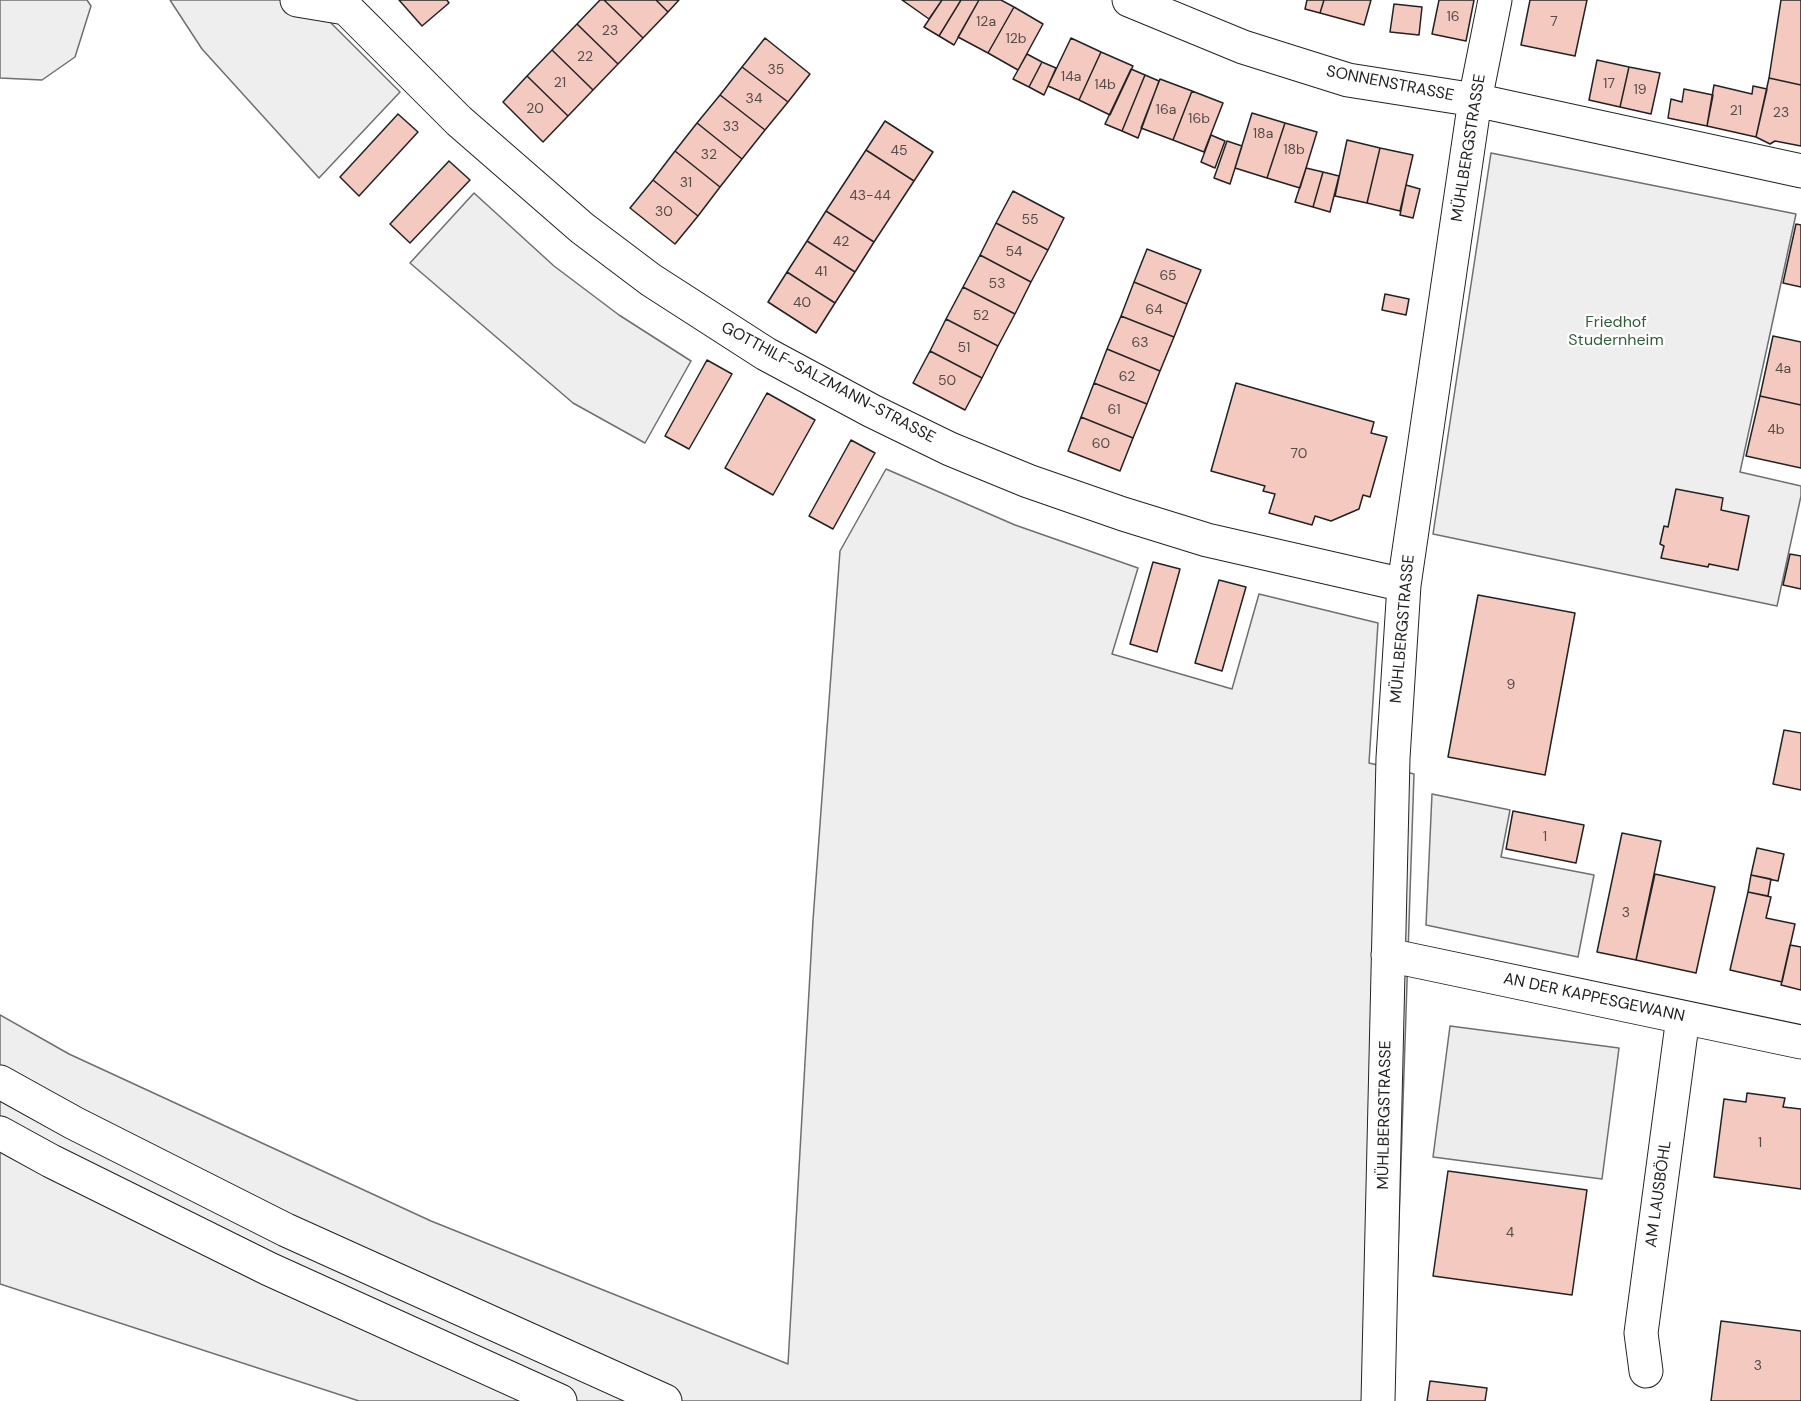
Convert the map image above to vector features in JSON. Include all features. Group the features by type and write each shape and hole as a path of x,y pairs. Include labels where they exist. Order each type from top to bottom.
{"main road":[{"name":"GOTTHILF-SALZMANN-STRASSE","path":"297,0 341,4 459,121 582,228 651,280 766,354 872,411 950,448 1028,481 1123,514 1207,540 1404,585"},
{"name":"SONNENSTRASSE","path":"1129,0 1243,47 1348,80 1475,100 1801,171"},
{"name":"MÜHLBERGSTRASSE","path":"1378,1401 1393,758 1404,585 1475,100 1495,0"},
{"name":"AN DER KAPPESGEWANN","path":"1388,955 1801,1042"},
{"name":"AM LAUSBÖHL","path":"1646,1371 1641,1333 1683,1017"},
{"path":"0,1082 74,1123 286,1230 665,1401"},
{"path":"0,1132 51,1161 269,1269 560,1401"},
{"path":"0,1145 51,1161"}],"green space":[{"path":"0,0 87,0 91,6 75,57 42,80 0,78"},
{"path":"170,0 312,0 330,22 400,92 319,178 202,49"},
{"name":"Friedhof Studernheim","path":"1491,153 1796,214 1740,472 1801,486 1801,496 1777,606 1433,534"},
{"path":"474,193 554,266 619,315 691,361 645,443 573,403 410,263"},
{"path":"886,469 1015,525 1138,568 1112,654 1232,689 1259,594 1378,623 1369,763 1414,774 1393,1401 359,1401 0,1284 0,1015 69,1054 431,1221 788,1364 813,920 840,551"}],"shaded area":[{"path":"1432,794 1510,810 1501,857 1594,875 1578,957 1426,925"},
{"path":"1450,1026 1619,1048 1602,1179 1433,1157"}],"building":[{"path":"399,0 447,0 449,3 422,26"},
{"path":"600,0 604,0 643,38 618,64 577,24"},
{"path":"604,0 656,0 668,12 643,38"},
{"path":"656,0 679,0 668,12"},
{"path":"902,0 942,0 929,19"},
{"path":"942,0 961,0 939,36 924,27"},
{"path":"961,0 979,0 954,45 939,36"},
{"path":"979,0 1001,0 1014,7 988,53 958,37"},
{"path":"1307,0 1324,0 1320,13 1305,9"},
{"path":"1324,0 1371,0 1364,25 1320,13"},
{"path":"1439,0 1474,0 1466,41 1432,34"},
{"path":"1530,0 1587,0 1575,56 1521,45"},
{"path":"1781,0 1801,0 1801,85 1769,78"},
{"path":"1394,4 1422,7 1419,35 1390,32"},
{"path":"1014,7 1043,24 1018,70 988,53"},
{"path":"577,24 618,64 593,90 552,50"},
{"path":"765,38 810,74 788,102 742,67"},
{"path":"1071,38 1101,52 1079,100 1048,86"},
{"path":"552,50 593,90 568,116 527,76"},
{"path":"1101,52 1133,66 1110,115 1079,100"},
{"path":"1027,54 1042,62 1029,87 1013,79"},
{"path":"1597,60 1629,67 1620,107 1589,100"},
{"path":"1042,62 1056,68 1044,95 1029,87"},
{"path":"742,67 788,102 765,130 720,95"},
{"path":"1629,67 1660,73 1651,114 1620,107"},
{"path":"1131,69 1145,75 1122,131 1105,124"},
{"path":"1145,75 1159,81 1138,138 1122,131"},
{"path":"527,76 568,116 543,142 503,102"},
{"path":"1769,78 1801,85 1801,146 1775,141 1770,144 1756,137"},
{"path":"1160,79 1192,91 1173,140 1141,128"},
{"path":"1714,85 1752,94 1753,86 1767,89 1756,137 1707,126"},
{"path":"1684,89 1713,95 1707,126 1668,118 1671,99 1682,102"},
{"path":"1192,91 1223,103 1204,152 1173,140"},
{"path":"720,95 765,130 742,159 697,123"},
{"path":"1252,113 1285,123 1267,178 1235,168"},
{"path":"398,114 418,132 359,196 340,177"},
{"path":"885,121 933,152 914,181 866,150"},
{"path":"697,123 742,159 720,187 675,151"},
{"path":"1285,123 1317,132 1300,188 1267,178"},
{"path":"1211,135 1225,141 1215,168 1201,162"},
{"path":"1347,140 1380,148 1367,203 1335,196"},
{"path":"1227,141 1242,146 1230,184 1214,178"},
{"path":"1380,148 1413,155 1400,211 1367,203"},
{"path":"866,150 914,181 874,242 826,211"},
{"path":"675,151 720,187 698,216 653,180"},
{"path":"449,161 470,180 410,243 390,224"},
{"path":"1306,168 1323,172 1313,207 1295,202"},
{"path":"1323,172 1339,176 1330,212 1313,207"},
{"path":"653,180 698,216 675,244 630,208"},
{"path":"1406,185 1420,189 1413,218 1400,215"},
{"path":"1013,191 1064,218 1048,250 996,223"},
{"path":"826,211 874,242 855,272 807,241"},
{"path":"996,223 1048,250 1031,282 980,255"},
{"path":"1796,224 1801,225 1801,287 1783,283"},
{"path":"807,241 855,272 835,303 787,272"},
{"path":"1147,249 1201,270 1187,304 1134,282"},
{"path":"980,255 1031,282 1015,314 963,287"},
{"path":"787,272 835,303 816,333 768,302"},
{"path":"1134,282 1187,304 1174,337 1121,316"},
{"path":"963,287 1015,314 998,346 946,319"},
{"path":"1385,294 1409,299 1406,315 1382,310"},
{"path":"1121,316 1174,337 1160,371 1107,349"},
{"path":"946,319 998,346 982,378 930,351"},
{"path":"1773,336 1801,342 1801,405 1760,396"},
{"path":"1107,349 1160,371 1147,404 1094,383"},
{"path":"930,351 982,378 965,410 913,383"},
{"path":"707,360 732,374 689,449 665,436"},
{"path":"1094,383 1147,404 1133,438 1081,417"},
{"path":"1236,383 1374,422 1371,433 1387,437 1370,497 1363,495 1359,509 1331,521 1315,516 1312,525 1269,513 1275,494 1263,491 1265,486 1211,471"},
{"path":"767,393 815,420 773,495 725,468"},
{"path":"1760,396 1801,405 1801,468 1746,456"},
{"path":"1081,417 1133,438 1120,471 1068,451"},
{"path":"851,440 875,453 833,529 809,516"},
{"path":"1676,489 1723,498 1721,510 1749,516 1738,570 1661,558 1664,546 1660,544 1664,526 1668,527"},
{"path":"1790,554 1801,556 1801,589 1783,585"},
{"path":"1153,562 1180,569 1157,652 1130,644"},
{"path":"1219,580 1246,587 1222,671 1195,663"},
{"path":"1478,595 1575,613 1545,775 1448,757"},
{"path":"1784,730 1801,733 1801,790 1773,784"},
{"path":"1513,811 1584,825 1576,863 1506,849"},
{"path":"1622,833 1661,841 1636,960 1597,952"},
{"path":"1757,848 1784,854 1778,881 1751,875"},
{"path":"1655,874 1715,887 1696,973 1636,960"},
{"path":"1751,875 1771,879 1768,896 1748,892"},
{"path":"1748,892 1771,897 1766,918 1795,924 1782,982 1730,970"},
{"path":"1790,945 1801,947 1801,990 1781,985"},
{"path":"1747,1093 1785,1098 1783,1107 1801,1109 1801,1189 1714,1177 1724,1099 1746,1102"},
{"path":"1448,1171 1587,1190 1572,1295 1433,1276"},
{"path":"1721,1321 1801,1331 1801,1401 1711,1401"},
{"path":"1430,1381 1487,1388 1485,1401 1427,1401"}]}
